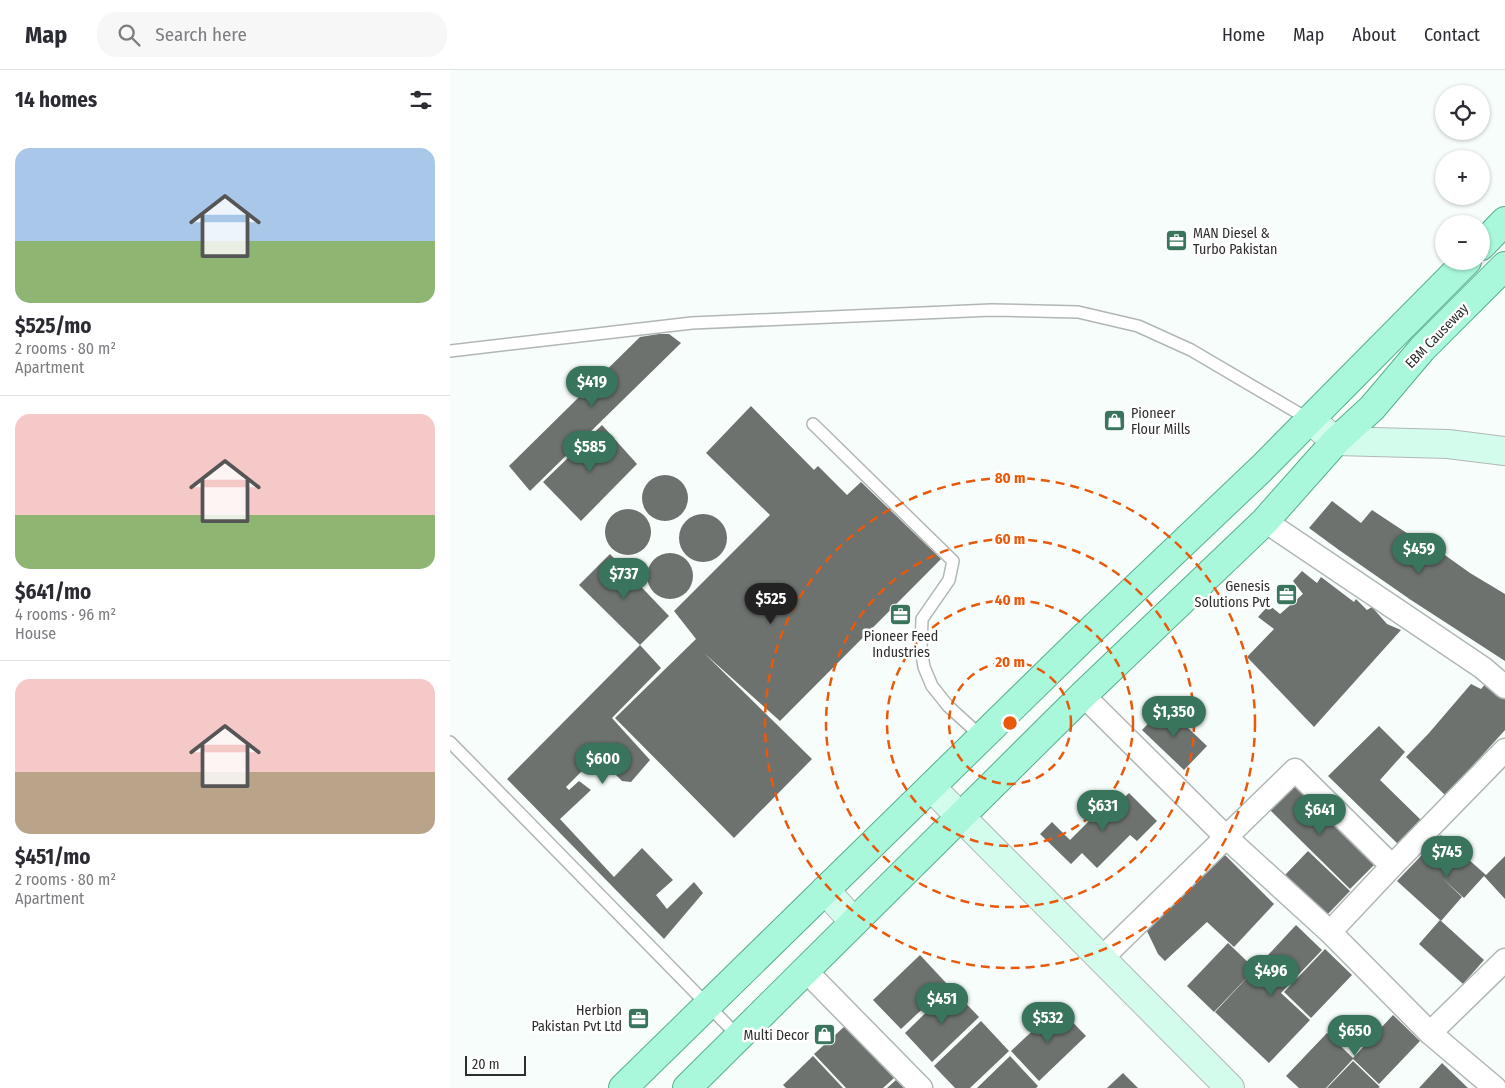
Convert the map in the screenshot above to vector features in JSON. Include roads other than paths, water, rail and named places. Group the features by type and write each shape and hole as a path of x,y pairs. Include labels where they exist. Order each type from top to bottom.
{"main road":[{"path":"1490,237 1505,222"},
{"name":"EBM Causeway","path":"687,1088 1083,695 1264,521 1336,442 1372,408 1422,349 1505,266"},
{"path":"623,1088 1310,420 1458,270"}],"street":[{"path":"1310,420 1336,442 1448,444 1505,451"},
{"path":"1264,521 1483,668 1505,687"},
{"path":"1083,695 1227,838 1330,932 1430,1033 1495,1088"},
{"path":"1330,932 1505,750"},
{"path":"1102,958 1296,770 1392,866"},
{"path":"931,787 962,816 1230,1088"},
{"path":"826,890 854,922"},
{"path":"1430,1033 1505,960"},
{"path":"806,970 922,1088"}],"lane":[{"path":"450,351 692,323 991,310 1078,312 1138,326 1191,350 1310,420"},
{"path":"813,424 953,561 949,580 922,620 921,648 924,667 932,686 948,706 982,738"},
{"path":"450,742 739,1037"}],"place":[{"name":"MAN Diesel & Turbo Pakistan","path":"1177,241"},
{"name":"Pioneer Flour Mills","path":"1115,421"},
{"name":"Genesis Solutions Pvt","path":"1286,594"},
{"name":"Pioneer Feed Industries","path":"901,614"},
{"name":"Herbion Pakistan Pvt Ltd","path":"638,1018"},
{"name":"Multi Decor","path":"825,1035"}]}
